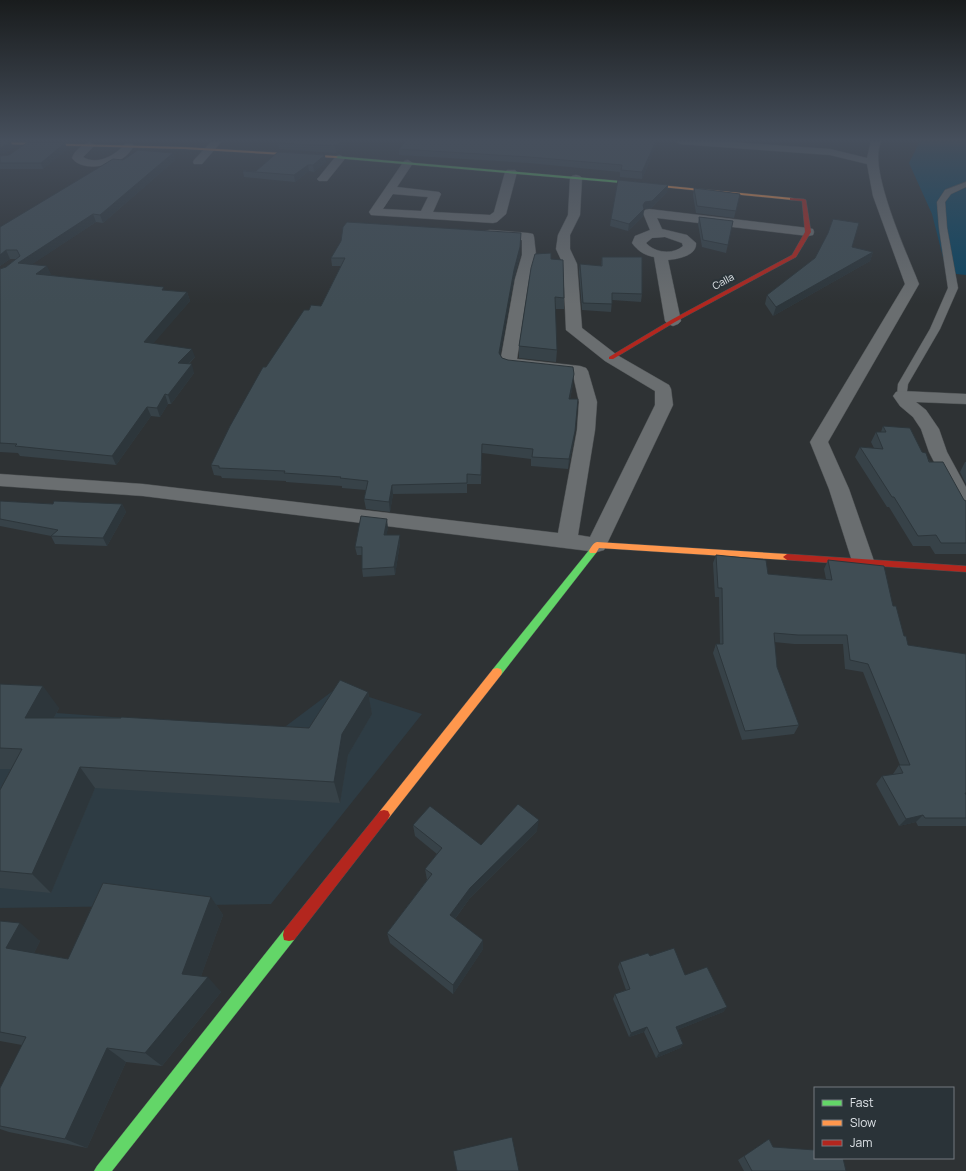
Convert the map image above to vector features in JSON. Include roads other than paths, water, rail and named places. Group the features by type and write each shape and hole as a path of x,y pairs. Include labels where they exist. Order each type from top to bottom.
{"street":[{"path":"386,196 374,219 422,222 486,220 498,217 505,196"},
{"path":"422,222 434,196"},
{"path":"102,1171 597,545 664,405 663,389 611,358 574,330 570,264 563,249 564,235 574,215 575,196"},
{"path":"657,233 648,213 808,232 804,200 759,196"},
{"path":"862,561 839,490 819,442 912,284 879,196"},
{"name":"Calla","path":"611,358 673,321 794,256 808,232"},
{"path":"474,233 528,237 529,255 522,279 508,363 580,371 588,402 586,430 567,541"},
{"path":"657,233 680,237 689,244 689,247 682,253 660,255 644,250 639,243 644,237 657,233"},
{"path":"660,255 673,321"},
{"path":"902,396 966,398"},
{"path":"902,396 906,402 920,414 930,430 938,452 966,505"},
{"path":"0,480 143,490 597,545 862,561 966,569"}],"lane":[{"path":"902,396 903,384 935,329 953,288 943,228 941,202 945,196"}]}
